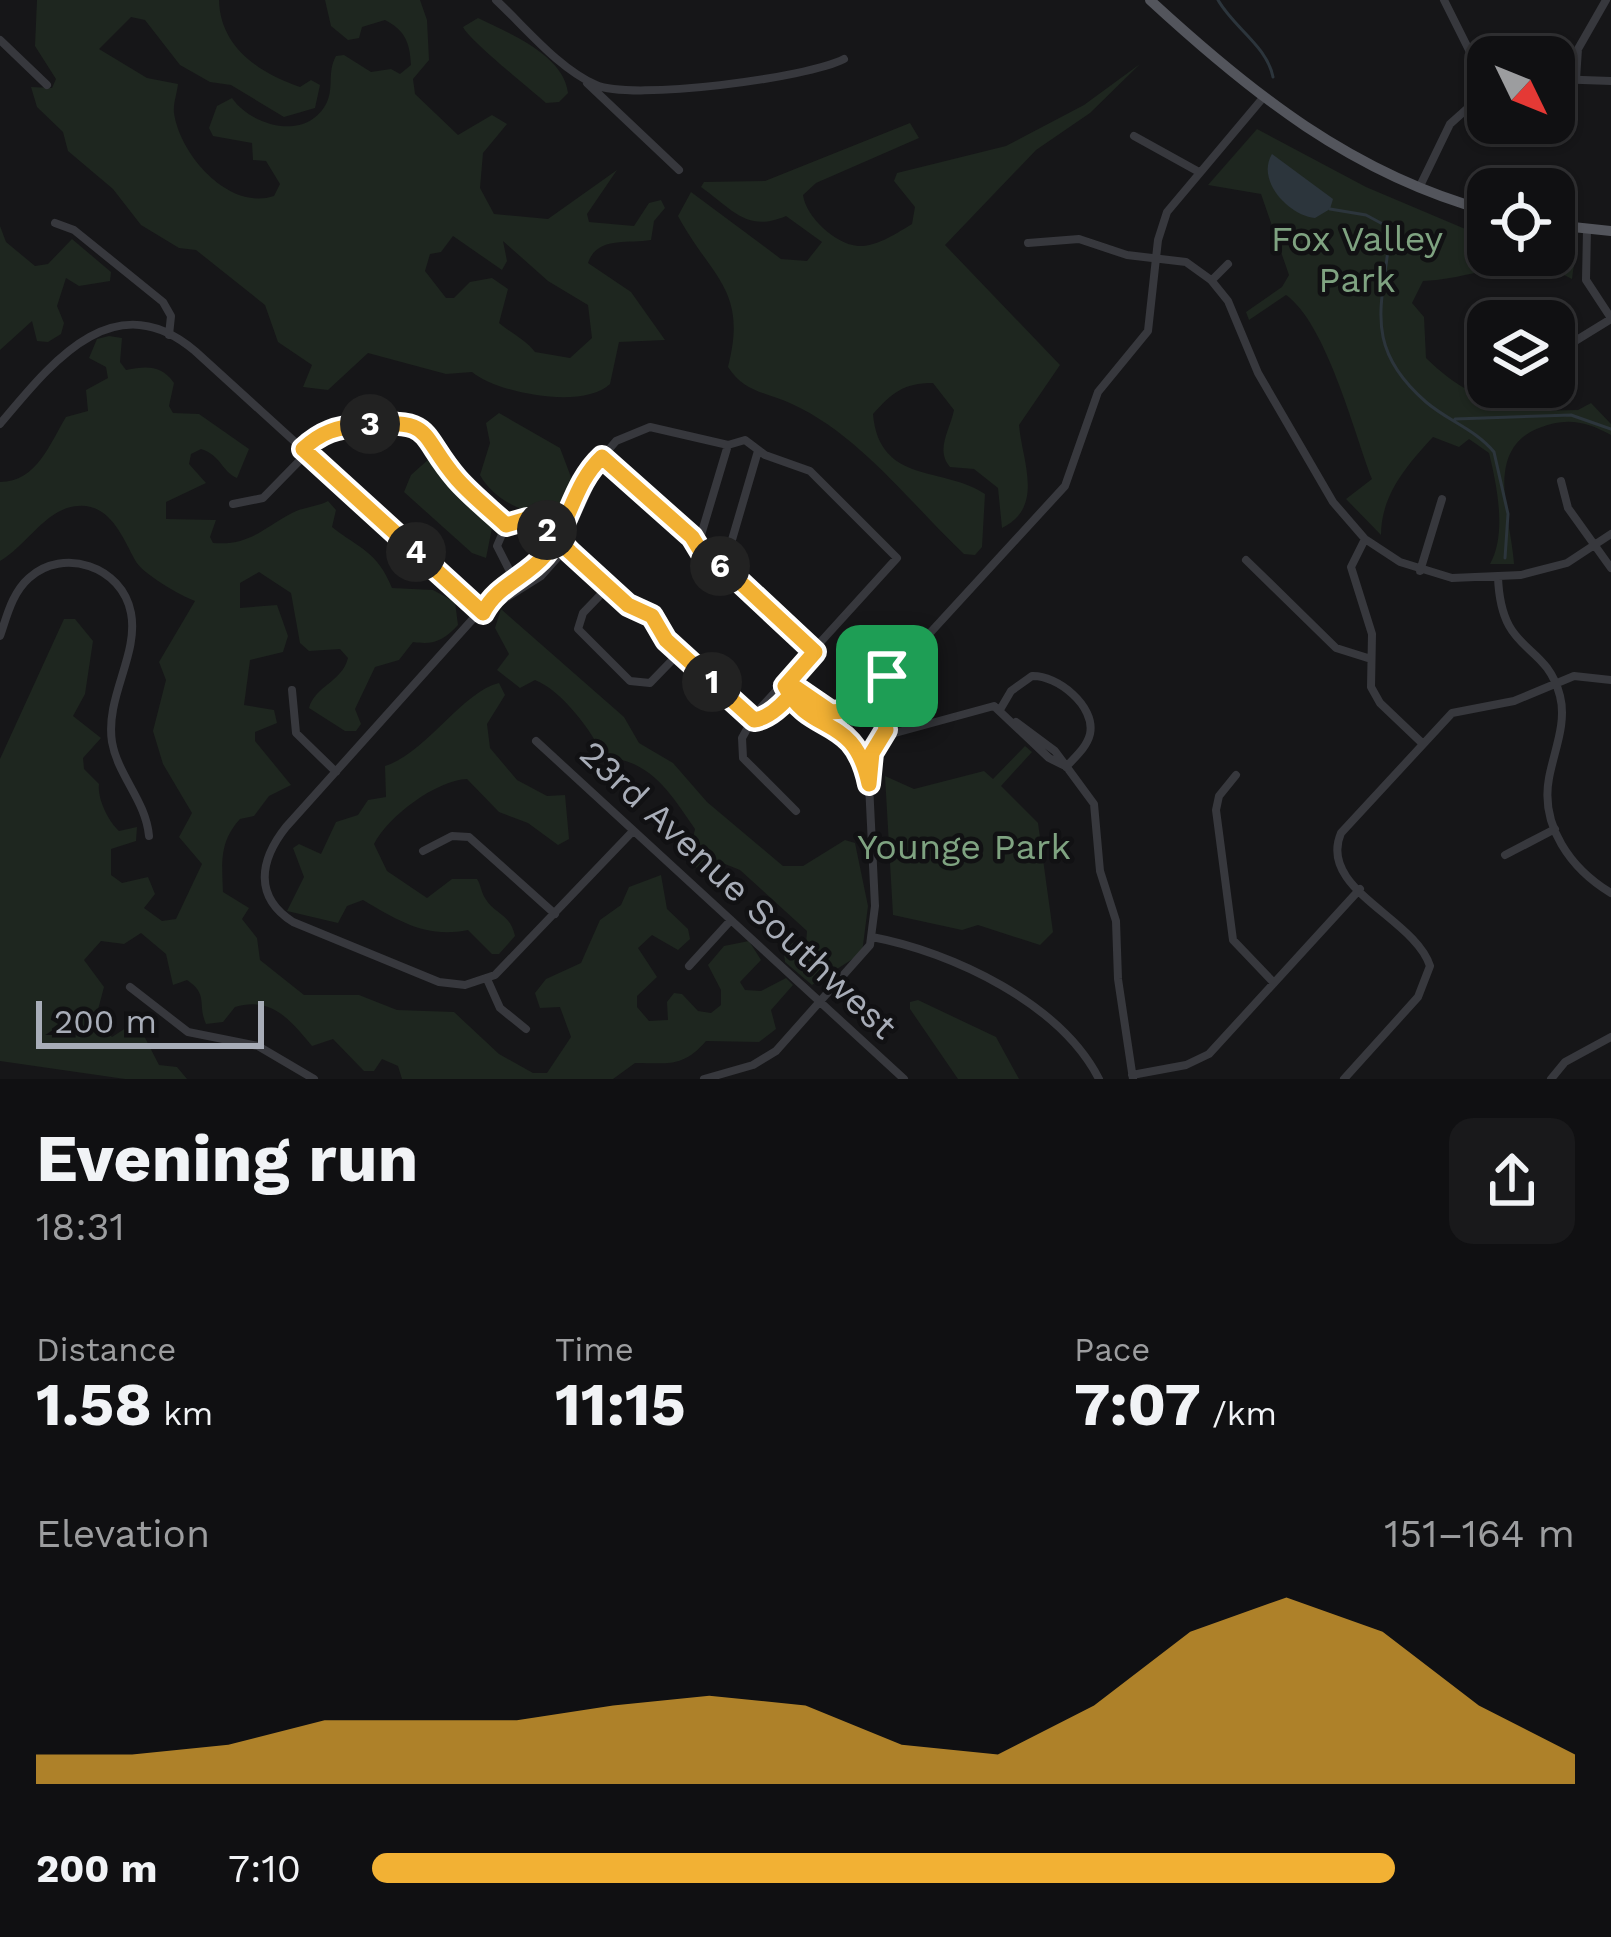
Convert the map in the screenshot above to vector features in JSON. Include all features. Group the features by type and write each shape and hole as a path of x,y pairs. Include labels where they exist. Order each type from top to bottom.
{"main road":[{"path":"1150,0 1262,100 1335,147 1419,188 1467,204"},
{"path":"1575,228 1611,231"}],"street":[{"path":"496,0 679,170"},
{"path":"1444,0 1467,47"},
{"path":"1606,0 1578,49 1576,79 1611,81"},
{"path":"0,40 47,85"},
{"path":"582,78 604,88 645,92 810,72 844,59"},
{"path":"869,784 848,725 887,676 1065,486 1098,392 1148,331 1163,221 1262,100"},
{"path":"1419,188 1445,131 1467,110"},
{"path":"1134,136 1199,172"},
{"path":"55,223 74,230 163,302 171,316 169,335"},
{"path":"1575,341 1611,318 1586,280 1587,229"},
{"path":"1028,243 1079,239 1157,260 1186,262 1211,280 1228,301 1292,436 1338,510 1366,538 1420,571 1452,578 1549,569 1611,534"},
{"path":"1211,280 1228,264"},
{"path":"0,424 61,352 87,336 130,326 169,335 195,351 483,613"},
{"path":"232,504 263,498 330,430 396,422 414,425 432,439 460,483 506,525"},
{"path":"633,831 487,980 465,985 440,982 288,919 265,892 266,861 286,827 483,613 516,585 541,576 602,457 622,436 650,427 728,445 746,440 758,451 810,471 897,558 742,738 743,758 796,811"},
{"path":"698,545 728,445"},
{"path":"724,567 758,451"},
{"path":"602,457 698,545 706,560 724,567 815,652"},
{"path":"1561,481 1568,508 1611,568"},
{"path":"1420,571 1442,499"},
{"path":"506,525 527,519 560,541 608,586 652,616 680,652 754,720 763,719 793,692 815,652"},
{"path":"506,525 497,546 516,585"},
{"path":"1366,538 1353,556 1352,574 1371,626 1376,698 1422,743"},
{"path":"1246,560 1336,648 1372,659"},
{"path":"0,637 22,585 42,568 79,562 100,570 120,589 131,621 111,712 112,741 146,813 149,836"},
{"path":"1498,577 1504,623 1555,682 1562,718 1547,788 1555,830 1577,866 1611,892"},
{"path":"608,586 580,618 578,629 630,681 650,683 680,652"},
{"path":"704,1079 765,1058 862,959 872,937 869,784 881,740 887,676"},
{"path":"1000,709 1011,691 1032,676 1058,683 1082,705 1091,727 1088,742 1066,767"},
{"path":"1344,1079 1418,997 1430,971 1420,945 1339,866 1338,839 1422,743 1463,708 1514,701 1578,676 1611,680"},
{"path":"785,686 831,712 860,709 883,715 907,731"},
{"path":"292,690 296,733 336,772"},
{"path":"793,692 802,710 852,738 881,740 975,708 1000,709 1040,737 1088,791 1096,810 1099,861 1115,921 1133,1077 1202,1058 1360,889"},
{"name":"23rd Avenue Southwest","path":"536,741 903,1079"},
{"path":"1236,775 1219,796 1216,810 1230,927 1241,952 1274,983"},
{"path":"1505,855 1555,830"},
{"path":"423,851 452,836 469,837 555,914"},
{"path":"689,966 731,920"},
{"path":"872,937 915,949 1040,1007 1067,1031 1099,1079"},
{"path":"487,980 500,1008 526,1029"},
{"path":"130,987 188,1032 258,1046 314,1079"},
{"path":"1551,1079 1565,1062 1611,1037"}],"green space":[{"path":"37,0 219,0 226,31 244,56 300,87 311,80 320,85 315,108 284,117 231,85 210,82 180,65 145,20 131,17 99,49 147,78 178,84 174,113 178,129 209,176 240,195 274,196 280,184 266,161 253,160 252,143 213,136 209,128 217,106 232,98 266,123 294,126 318,115 327,102 336,56 344,55 371,72 391,69 400,74 411,65 408,44 397,28 385,20 362,27 359,38 348,40 331,26 325,0 420,0 427,20 429,60 413,79 415,94 458,135 492,115 507,124 483,153 480,188 494,214 548,219 617,170 587,214 589,222 634,226 649,203 661,200 665,208 654,221 651,240 606,245 588,263 631,292 665,340 619,342 610,384 581,396 520,392 472,372 446,374 368,353 328,390 303,387 312,365 278,342 265,305 196,250 179,248 141,225 113,189 68,151 63,132 37,107 31,87 52,88 56,79 35,46","holes":["453,236 502,270 507,261 503,241 548,281 588,305 592,338 570,358 535,352 499,323 508,289 492,278 470,282 454,298 446,298 425,271 430,254 441,252"]},
{"path":"478,18 546,57 557,67 568,93 559,102 546,103 463,27"},
{"path":"1140,64 1090,113 1036,150 945,245 1060,365 1019,425 1028,482 1023,508 1015,519 1002,528 998,488 974,469 950,467 944,447 954,410 933,383 899,391 873,414 878,437 900,463 985,494 982,547 975,555 964,554 840,433 735,376 728,367 733,341 730,302 678,216 691,192 781,259 807,261 822,242 786,216 761,222 740,216 701,187 704,182 765,181 910,123 919,138 816,183 803,195 810,212 831,235 858,246 872,244 912,224 915,207 894,181 897,173 1006,146 1084,105"},
{"name":"Fox Valley Park","path":"1257,129 1366,187 1467,230 1467,274 1423,281 1412,303 1424,317 1426,358 1467,389 1467,408 1578,410 1591,403 1611,424 1611,435 1593,426 1558,422 1522,438 1511,452 1504,487 1514,564 1490,564 1499,524 1495,480 1489,453 1469,439 1459,447 1433,437 1391,494 1381,535 1346,499 1372,479 1314,329 1286,295 1249,320 1246,312 1282,287 1289,275 1261,194 1208,185"},
{"path":"0,226 6,242 35,266 48,264 72,239 111,272 110,281 79,286 66,278 57,306 64,323 61,334 48,342 37,341 32,321 0,350"},
{"path":"122,338 120,362 126,370 153,368 174,383 169,406 173,413 199,414 249,449 237,478 208,452 201,449 191,454 189,464 206,483 166,502 166,519 216,520 210,537 213,543 226,543 247,539 296,511 328,501 336,510 332,527 374,558 392,588 433,590 455,602 458,625 448,635 433,642 413,642 399,660 375,667 355,709 361,724 356,731 345,731 309,708 348,658 340,649 309,651 300,643 291,593 259,572 240,583 240,608 277,605 288,636 283,652 250,660 244,705 274,710 277,723 255,732 255,741 291,785 269,796 254,816 240,819 228,836 222,862 223,892 249,908 242,919 257,938 260,960 304,995 359,995 397,1010 454,1012 499,1054 533,1073 547,1073 571,1037 560,1007 540,1008 535,993 546,979 581,963 600,920 621,905 629,887 661,875 667,909 688,929 690,939 678,950 652,935 638,948 657,977 637,996 637,1007 649,1021 668,1020 667,1002 674,993 682,994 698,1011 711,1013 721,1005 721,990 708,965 724,946 749,941 761,960 740,982 745,990 761,991 786,978 793,985 771,1010 776,1029 759,1042 706,1041 682,1060 635,1063 613,1079 402,1079 398,1066 382,1059 374,1071 364,1071 333,1039 312,1046 280,1013 260,1005 235,1007 223,1022 206,1024 198,990 187,980 173,985 166,954 141,933 124,944 101,941 84,960 104,987 95,1021 112,1037 132,1024 141,1030 159,1065 177,1067 187,1079 125,1079 0,1061 0,759 64,619 75,619 93,641 85,694 73,716 101,738 83,758 84,769 99,784 102,803 115,827 119,831 137,827 136,841 111,849 111,875 122,883 148,877 155,894 144,908 162,921 176,919 202,864 179,837 192,813 163,764 153,731 166,680 159,662 195,601 145,571 111,520 93,507 58,512 0,561 0,482 24,476 48,449 66,417 88,411 86,390 108,378 106,367 89,358 97,339"},
{"path":"499,413 560,448 574,485 557,514 513,505 480,475 490,443 486,423"},
{"path":"430,458 486,514 492,528 486,558 472,553 404,492 411,475"},
{"path":"501,609 624,717 639,743 673,763 707,802 783,866 803,866 845,840 855,843 868,906 862,953 812,985 785,962 784,953 792,943 806,944 807,931 740,870 725,864 697,868 688,861 695,829 659,782 635,765 605,758 576,713 546,685 535,680 520,688 497,670 509,654 495,628"},
{"path":"499,683 505,695 487,724 490,748 517,780 547,796 565,795 569,839 558,845 528,823 499,812 467,779 414,801 374,844 387,871 427,898 452,879 477,879 485,898 510,923 515,936 499,954 492,954 468,930 415,927 363,900 347,906 338,923 287,911 304,877 293,848 299,844 321,854 336,822 358,815 368,800 386,797 385,766 415,749 485,688"},
{"name":"Younge Park","path":"1025,746 1032,752 1001,786 1038,823 1053,932 1040,945 978,925 962,930 893,915 885,776 914,789 984,771 993,779"},
{"path":"918,1000 996,1037 1019,1079 958,1079 910,1009 910,1002"}],"shaded area":[{"path":"1272,154 1333,199 1330,209 1315,218 1285,203 1268,175"}],"waterway":[{"path":"1218,0 1264,56 1273,77"},
{"path":"1330,209 1366,215 1390,228 1382,299 1384,340 1391,360 1426,402 1494,452 1508,514 1505,558"},
{"path":"1455,419 1571,415 1611,429"}],"route":[{"path":"887,676 857,710 831,712 796,688 790,696 763,719 754,720 666,640 652,616 628,605 570,552 563,544 557,538 551,533 527,519 506,525 454,476 439,447 414,425 396,422 325,431 303,449 483,613 500,590 547,553 557,538 591,467 602,457 692,537 706,560 724,567 815,652 785,686 790,696 802,710 854,740 869,784 872,753 886,730 882,699 887,676"}]}
